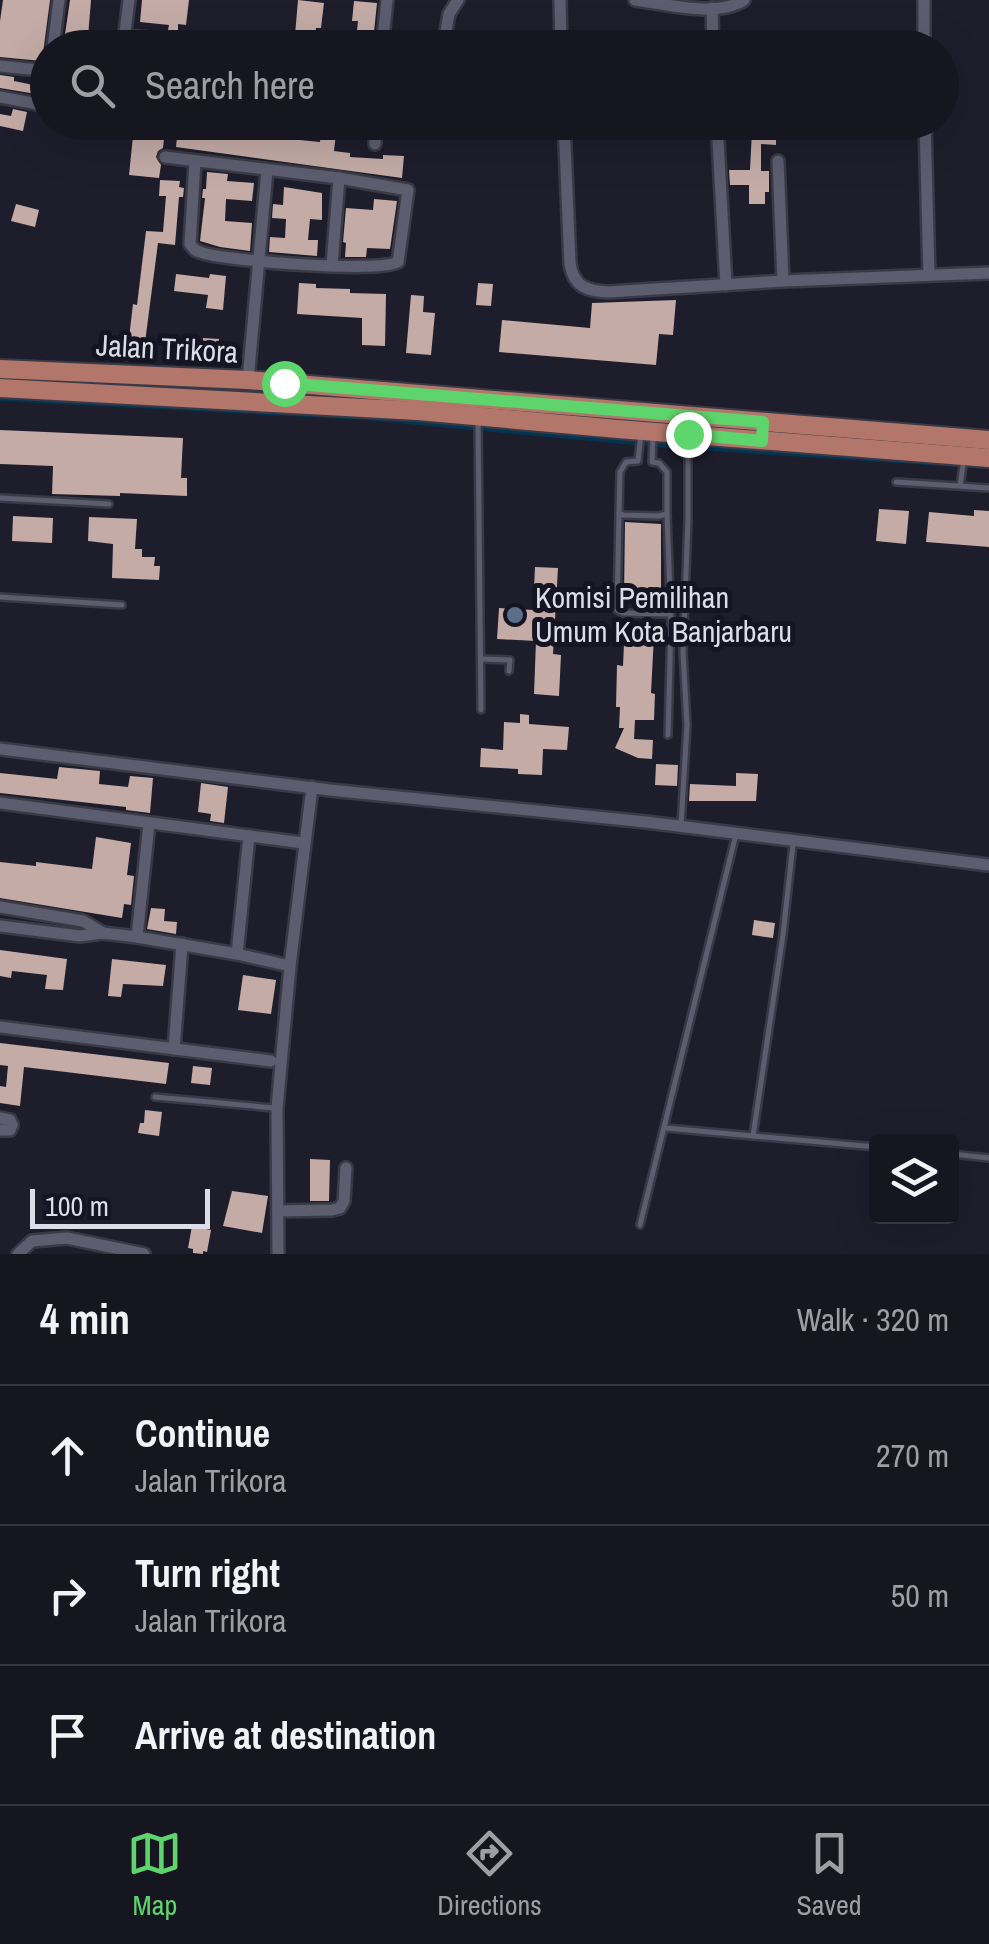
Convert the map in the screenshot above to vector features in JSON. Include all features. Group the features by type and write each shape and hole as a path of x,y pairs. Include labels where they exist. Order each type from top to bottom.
{"main road":[{"name":"Jalan Trikora","path":"0,368 248,380 762,431 989,458"},
{"name":"Jalan Trikora","path":"0,388 181,396 478,422 647,432 762,431 989,440"}],"street":[{"path":"55,30 59,0"},
{"path":"126,30 130,0"},
{"path":"384,30 387,0"},
{"path":"446,30 449,14 458,0"},
{"path":"560,0 561,30"},
{"path":"634,0 712,8 730,8 744,0"},
{"path":"924,0 924,30"},
{"path":"712,8 713,30"},
{"path":"0,66 30,70"},
{"path":"0,97 30,103"},
{"path":"375,140 375,144"},
{"path":"565,140 570,264 575,281 587,290 989,273"},
{"path":"718,140 726,285"},
{"path":"926,140 930,275"},
{"path":"165,157 408,190 398,262 388,266 332,266 258,261 192,248 195,162"},
{"path":"778,161 783,281"},
{"path":"248,380 267,170"},
{"path":"332,266 339,178"},
{"path":"0,749 681,826 989,866"},
{"path":"278,1254 277,1108 312,787"},
{"path":"0,803 304,843"},
{"path":"136,937 149,824"},
{"path":"237,954 249,836"},
{"path":"0,907 83,920 103,933"},
{"path":"0,926 80,936 103,933 136,937 290,966"},
{"path":"174,1049 182,944"},
{"path":"0,1027 271,1061"},
{"path":"0,1118 10,1120 12,1125 10,1130 0,1130"},
{"path":"278,1211 340,1208 346,1168"},
{"path":"18,1254 32,1241 67,1238 144,1254"}],"lane":[{"path":"478,422 481,710"},
{"path":"638,461 647,432"},
{"path":"647,432 652,462"},
{"path":"681,826 687,725 683,652 688,434"},
{"path":"960,486 964,456"},
{"path":"668,736 670,614 667,472 659,463 626,462 620,472 617,610 670,614"},
{"path":"896,482 989,488"},
{"path":"0,498 109,504"},
{"path":"619,513 667,514"},
{"path":"0,597 122,605"},
{"path":"481,659 510,660 509,671"},
{"path":"640,1225 736,833"},
{"path":"753,1136 793,840"},
{"path":"156,1096 277,1108"},
{"path":"666,1128 869,1146"},
{"path":"959,1155 989,1158"}],"building":[{"path":"3,0 50,0 46,30 30,30 30,60 0,57"},
{"path":"70,0 91,0 89,30 66,30"},
{"path":"142,0 189,0 186,25 178,24 178,30 168,30 169,25 140,22"},
{"path":"298,0 324,3 321,28 295,30"},
{"path":"354,1 377,3 374,30 357,30 358,21 352,21"},
{"path":"0,75 14,77 14,81 30,84 30,93 0,88"},
{"path":"13,109 27,112 23,131 0,126 0,114 11,116"},
{"path":"133,140 164,140 156,157 161,165 159,178 129,175"},
{"path":"177,140 335,140 334,151 350,153 350,157 404,156 402,178 176,147"},
{"path":"752,140 776,140 776,145 761,144 761,171 769,171 765,204 749,204 749,185 730,185 729,170 750,170"},
{"path":"207,172 228,174 227,181 254,183 252,201 226,199 225,221 252,223 250,251 200,241"},
{"path":"160,180 180,181 179,187 184,188 183,197 179,197 175,245 158,243 144,350 135,349 134,362 123,361 123,354 108,353 110,336 129,338 146,231 163,232 166,196 159,196"},
{"path":"284,187 322,193 322,220 310,219 308,240 318,240 317,256 269,252 270,237 285,238 286,219 272,218 273,204 283,205"},
{"path":"374,199 397,201 390,249 367,248 366,257 345,257 346,208 373,210"},
{"path":"16,204 39,210 35,227 11,221"},
{"path":"176,274 226,276 223,310 206,308 208,295 174,291"},
{"path":"299,283 350,289 350,293 386,294 385,346 362,345 362,318 297,314"},
{"path":"478,283 493,284 491,306 476,305"},
{"path":"411,295 424,296 423,312 435,313 431,355 406,353"},
{"path":"676,300 673,335 659,334 656,365 499,352 502,320 590,328 592,303"},
{"path":"203,338 219,339 218,358 202,357"},
{"path":"0,430 183,438 181,478 187,478 187,496 52,494 53,466 0,464"},
{"path":"879,509 909,511 906,544 876,541"},
{"path":"974,510 989,511 989,547 926,542 929,512 974,516"},
{"path":"13,516 53,518 52,543 12,541"},
{"path":"89,517 137,519 135,549 142,549 142,557 155,557 154,566 160,566 159,580 112,578 113,544 88,541"},
{"path":"625,522 661,524 661,598 648,597 648,606 632,605 633,597 624,596"},
{"path":"535,567 558,568 553,654 561,655 559,696 534,694 536,641 497,639 499,608 533,610"},
{"path":"638,635 654,636 654,720 635,720 634,739 653,740 652,759 638,758 615,748 624,728 619,728 620,707 616,707 617,665 623,666 624,644 637,645"},
{"path":"520,714 529,715 529,724 569,727 567,750 543,749 542,775 480,767 481,748 503,750 504,722 520,723"},
{"path":"656,764 678,765 677,786 655,785"},
{"path":"59,767 100,771 99,784 128,787 130,776 153,778 150,813 0,793 0,773 57,779"},
{"path":"736,773 758,774 756,801 689,801 690,784 736,786"},
{"path":"201,783 228,787 224,823 210,821 211,814 198,812"},
{"path":"96,837 131,843 127,875 134,876 131,905 124,904 122,918 0,898 0,862 92,869"},
{"path":"151,908 165,909 164,921 177,922 176,934 147,929"},
{"path":"754,920 775,923 773,938 752,935"},
{"path":"0,950 67,959 63,990 45,989 47,975 12,971 11,978 0,976"},
{"path":"112,959 166,965 163,986 123,984 121,997 108,996"},
{"path":"243,975 276,980 271,1014 238,1010"},
{"path":"0,1043 169,1063 166,1084 24,1067 20,1106 0,1103 0,1086 6,1087 8,1066 0,1065"},
{"path":"193,1066 212,1068 210,1085 191,1083"},
{"path":"145,1110 162,1112 159,1136 138,1133"},
{"path":"310,1159 330,1160 329,1201 310,1201"},
{"path":"232,1191 268,1196 262,1233 223,1226"},
{"path":"192,1226 211,1230 207,1252 203,1254 188,1248"}],"waterway":[{"path":"0,399 365,418 668,446 989,467"}],"place":[{"name":"Komisi Pemilihan Umum Kota Banjarbaru","path":"515,615"}],"route":[{"path":"284,383 763,422 762,441 688,434"}]}
